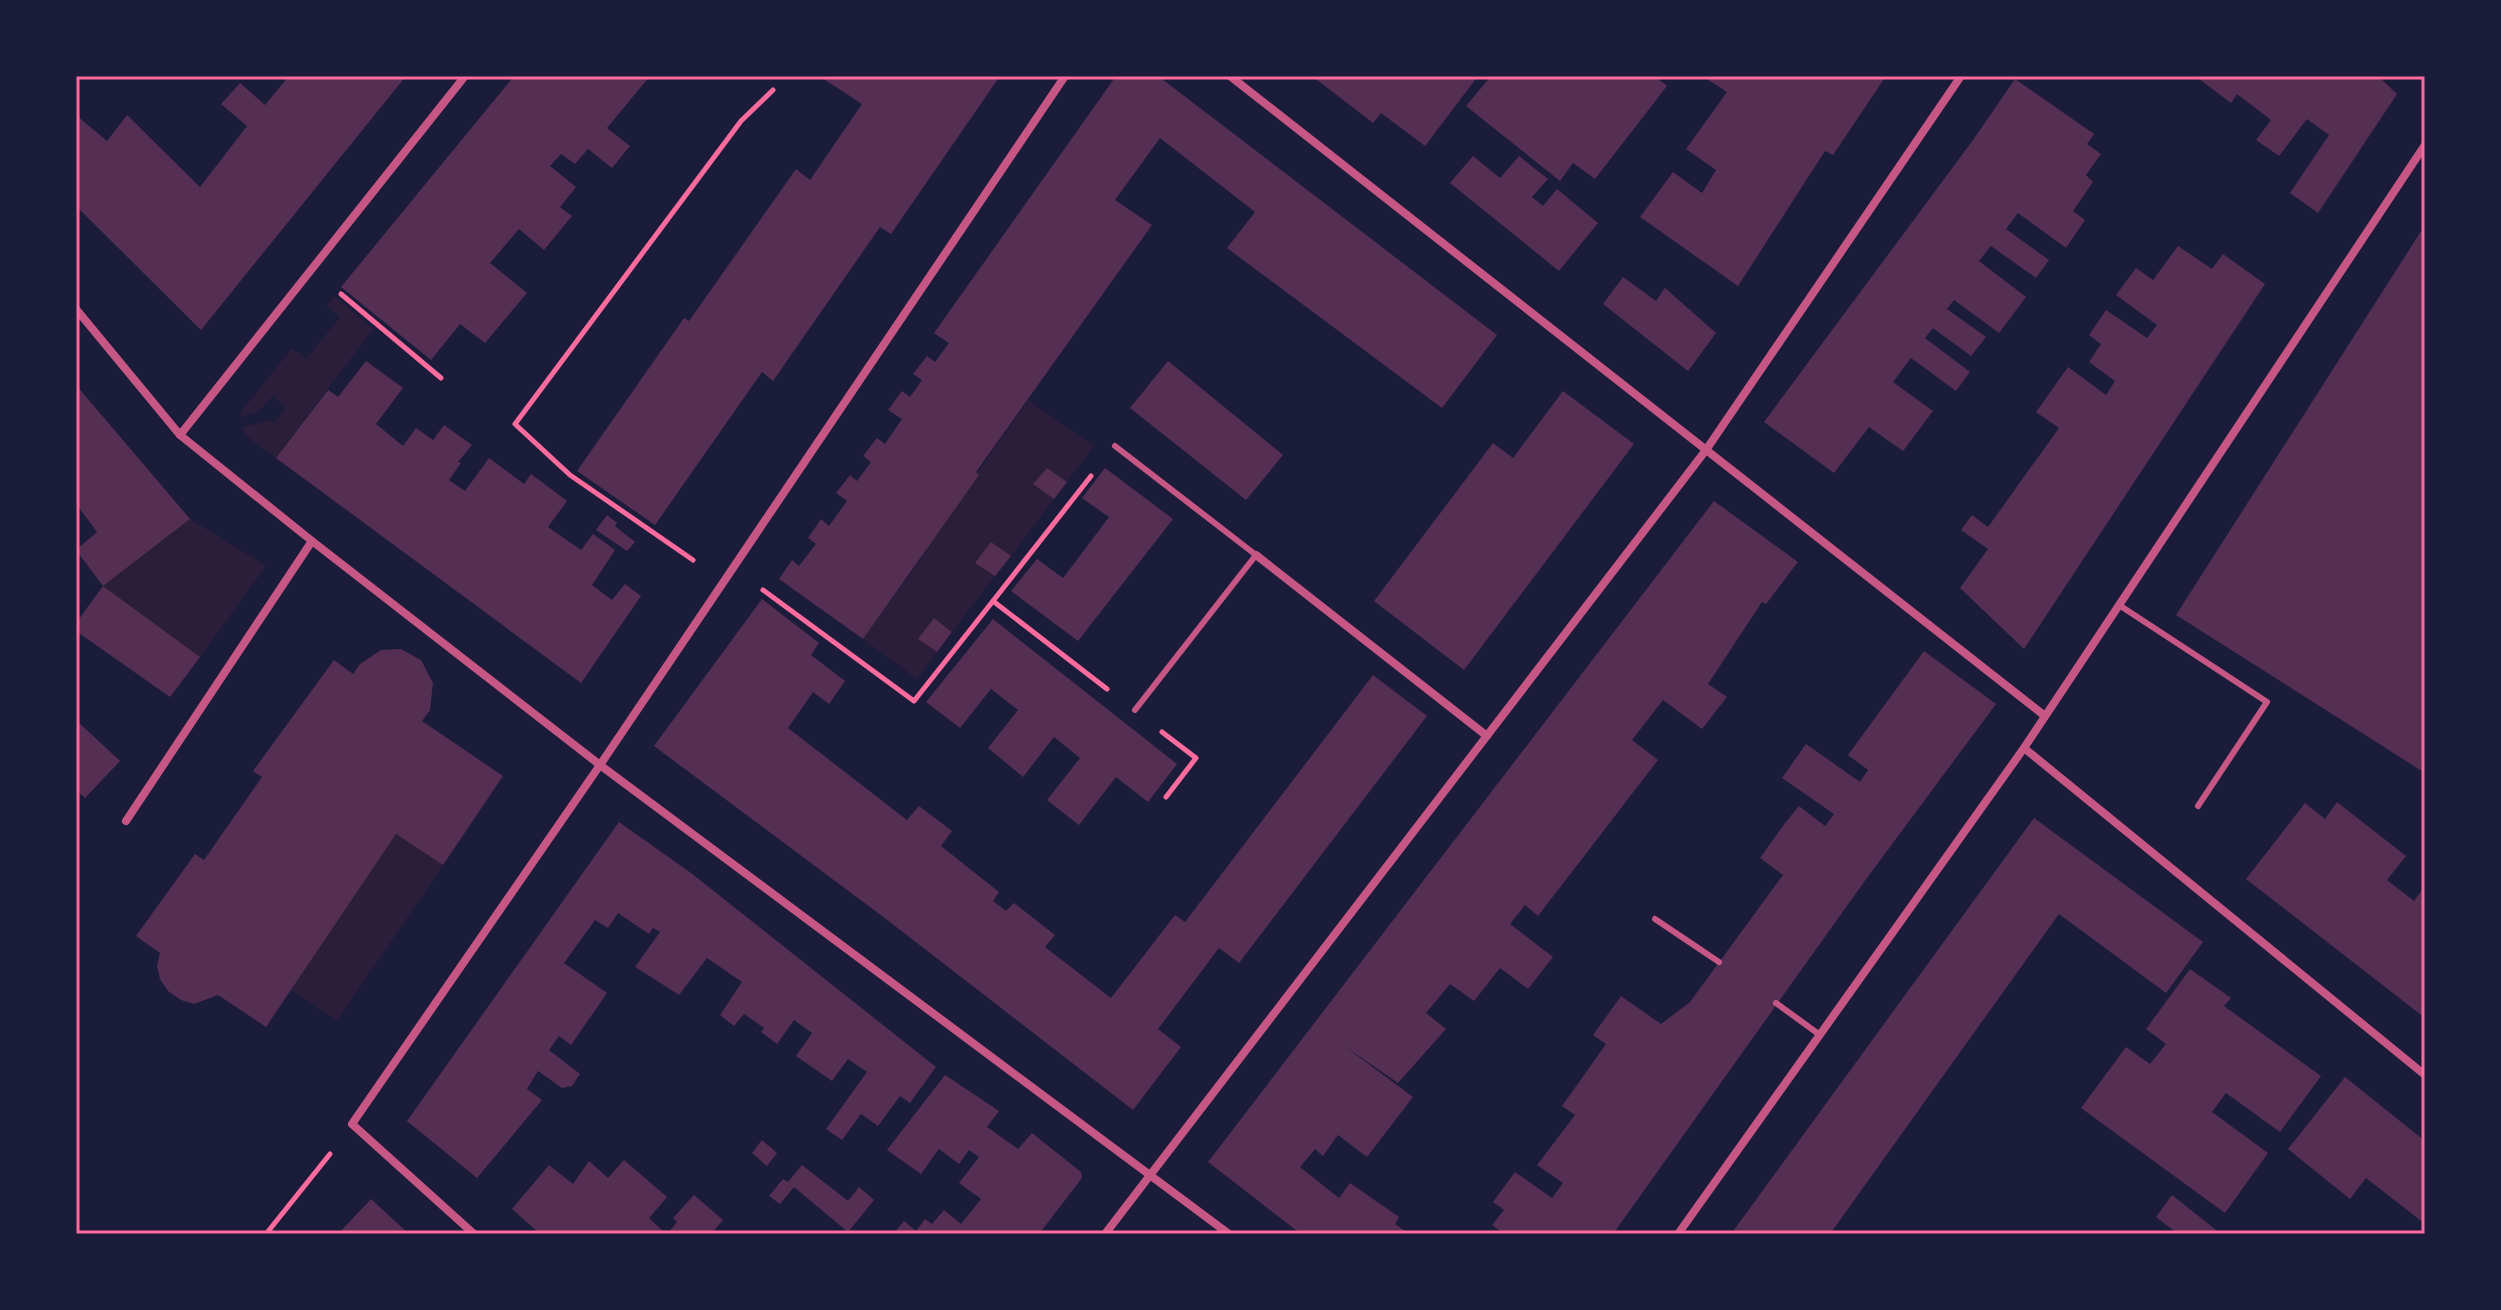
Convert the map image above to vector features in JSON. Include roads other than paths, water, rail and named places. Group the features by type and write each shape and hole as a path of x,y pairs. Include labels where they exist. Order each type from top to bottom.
{"street":[{"path":"180,435 465,76"},
{"path":"474,1234 352,1124 600,765 1065,76"},
{"path":"1230,76 2045,716"},
{"path":"1105,1234 1706,450 1961,76"},
{"path":"1678,1234 2024,748 2425,145"},
{"path":"76,310 180,435 312,541 600,765 1229,1234"},
{"path":"126,821 312,541"},
{"path":"1256,555 1487,736"},
{"path":"2024,748 2425,1075"}],"lane":[{"path":"1115,446 1256,555 1135,710"},
{"path":"2119,605 2267,702 2198,806"},
{"path":"1655,919 1719,962"},
{"path":"1776,1003 1820,1035"}]}
